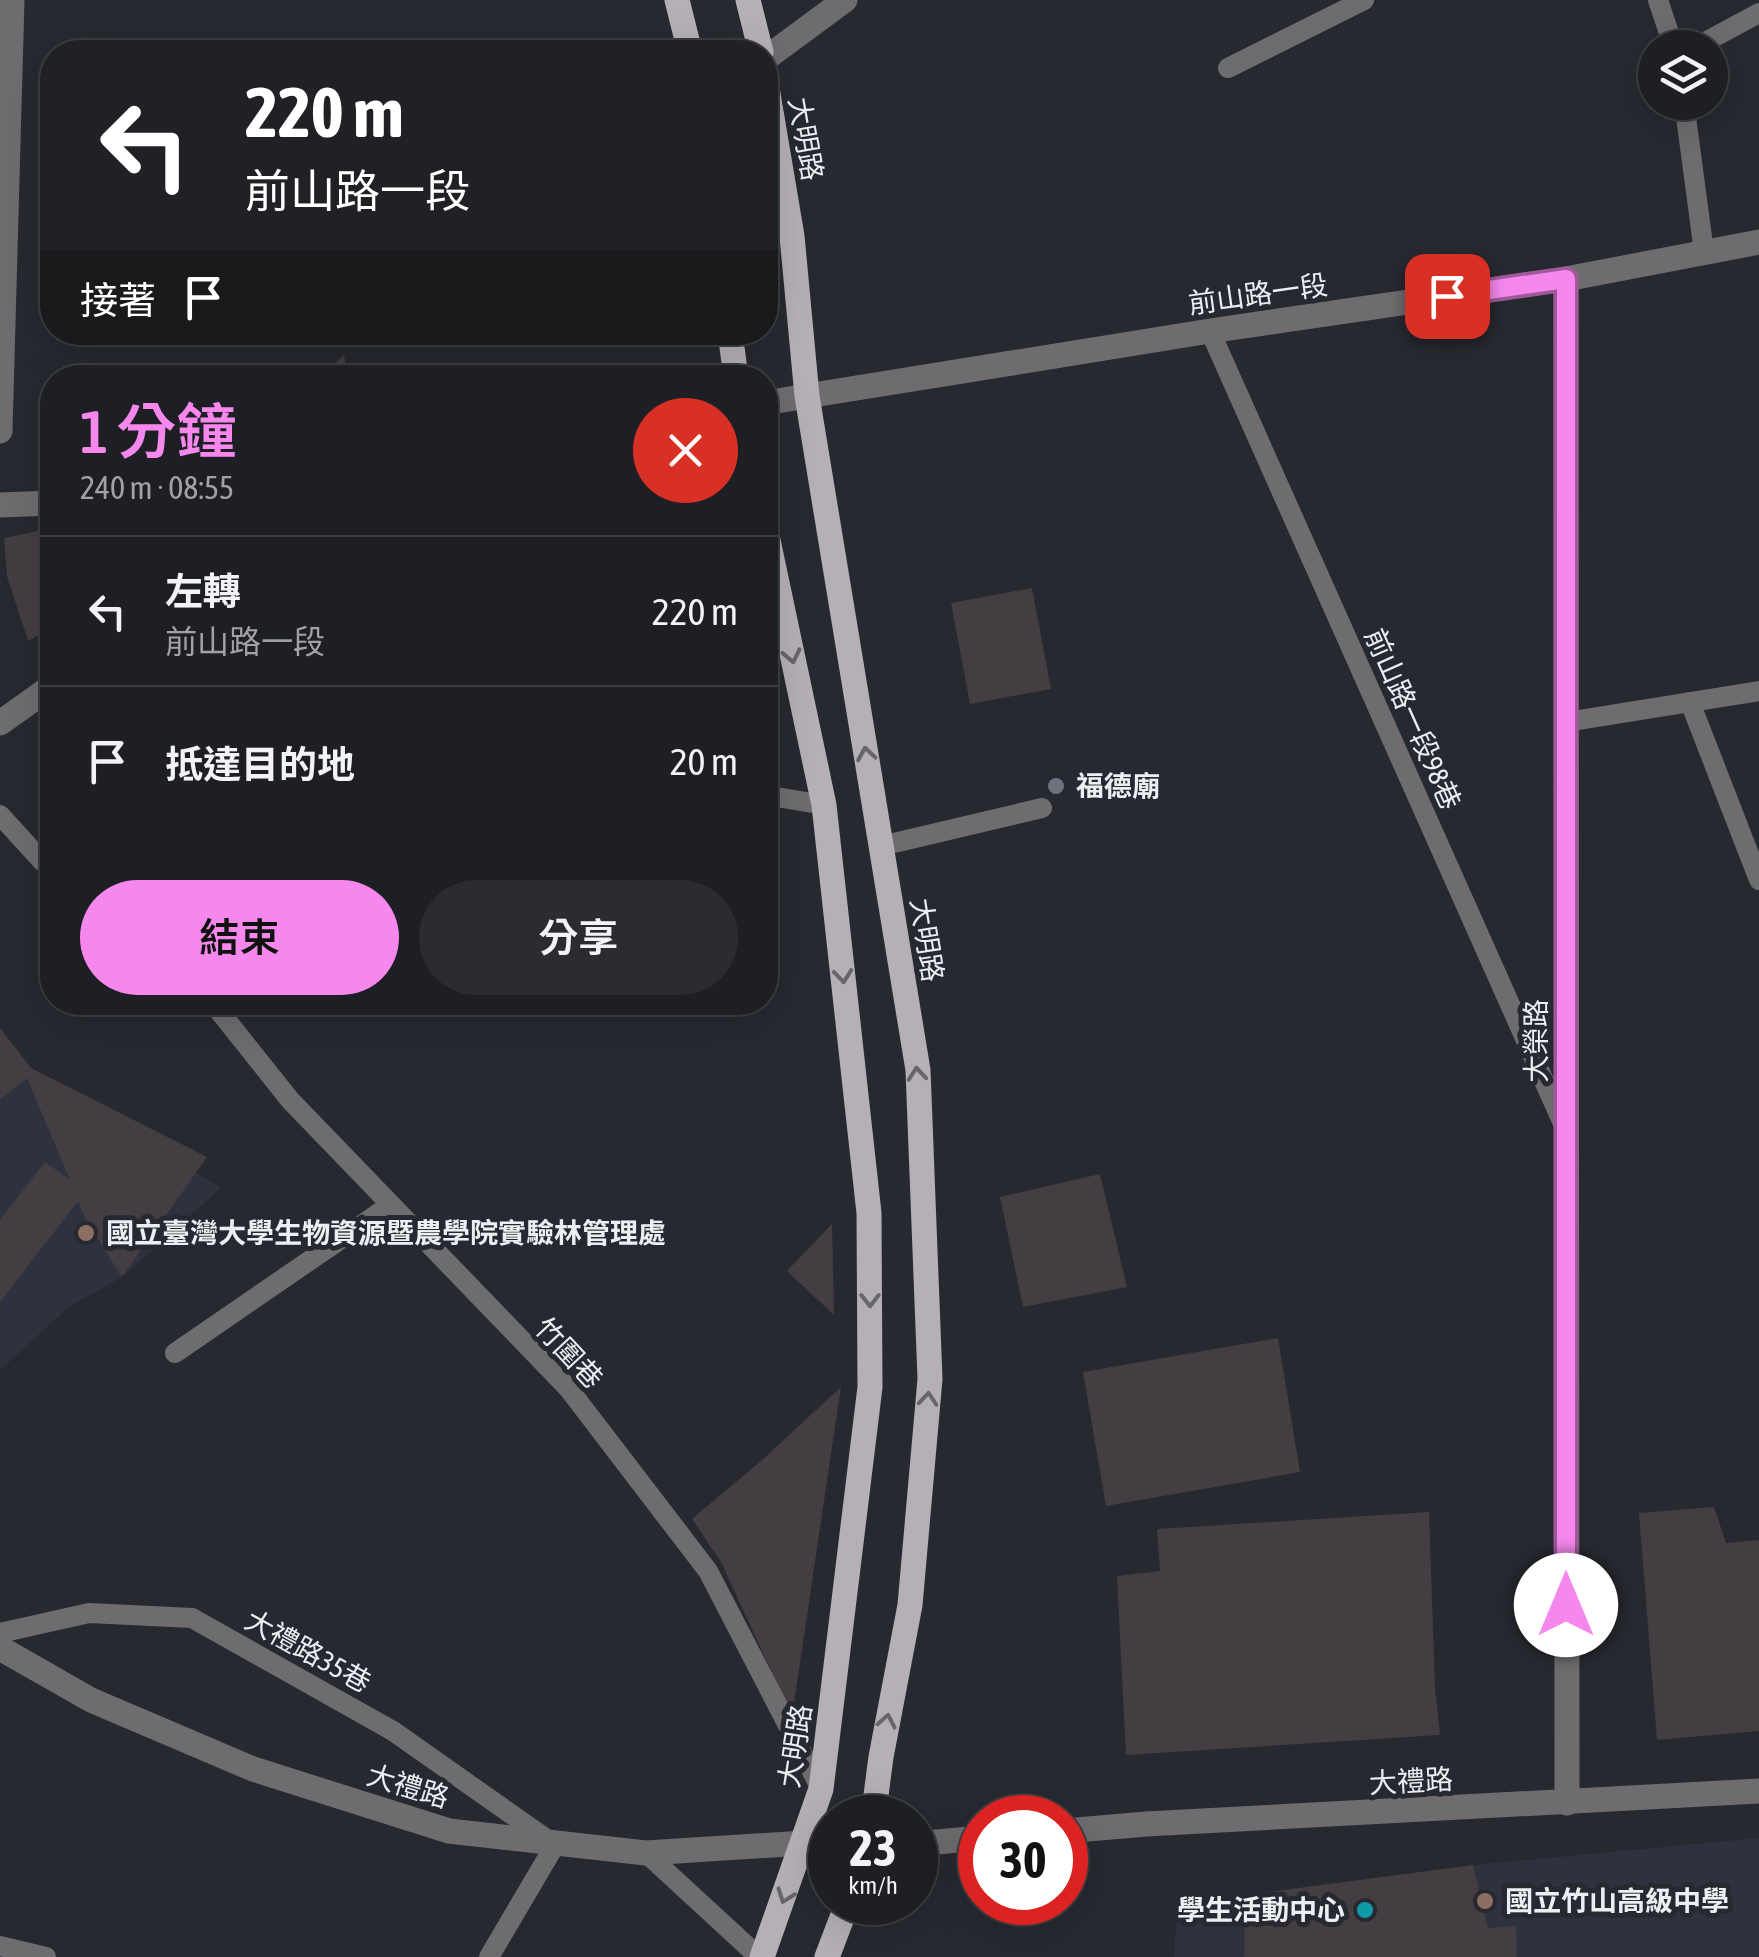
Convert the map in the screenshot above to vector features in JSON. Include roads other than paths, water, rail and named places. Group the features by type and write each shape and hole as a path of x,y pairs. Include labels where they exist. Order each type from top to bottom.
{"main road":[{"path":"677,0 687,40"},
{"path":"748,0 759,40"},
{"name":"大明路","path":"778,153 792,236 807,396 918,1070 930,1379 910,1604 876,1795"},
{"name":"大明路","path":"778,588 824,806 869,1213 870,1387 821,1795"},
{"name":"大明路","path":"761,1957 808,1862"},
{"path":"827,1957 839,1925"}],"street":[{"path":"0,431 12,0"},
{"path":"778,46 845,0"},
{"name":"前山路一段","path":"778,402 1210,331 1566,279 1759,242"},
{"name":"大榮路","path":"1566,279 1567,1804"},
{"path":"0,505 40,503"},
{"path":"0,723 40,695"},
{"name":"大禮路","path":"0,1648 91,1700 254,1770 449,1831 646,1853 808,1844"},
{"name":"大禮路","path":"1088,1829 1759,1792"}],"lane":[{"path":"1228,68 1364,0"},
{"path":"1658,0 1668,30"},
{"path":"1726,30 1759,12"},
{"path":"1686,120 1704,252"},
{"name":"前山路一段98巷","path":"1210,331 1566,1130"},
{"path":"1566,722 1759,691"},
{"path":"1690,702 1759,880"},
{"path":"778,798 824,806"},
{"path":"881,846 1042,808"},
{"path":"0,815 40,859"},
{"name":"竹圍巷","path":"222,1015 290,1100 568,1388 708,1570 821,1789"},
{"path":"175,1353 389,1206"},
{"name":"大禮路35巷","path":"0,1634 89,1613 192,1618 393,1731 556,1845"},
{"path":"489,1957 556,1845"},
{"path":"646,1853 761,1957"},
{"path":"0,1946 46,1957"}],"place":[{"name":"福德廟","path":"1056,786"},
{"name":"國立臺灣大學生物資源暨農學院實驗林管理處","path":"86,1233"},
{"name":"國立竹山高級中學","path":"1485,1901"},
{"name":"學生活動中心","path":"1365,1910"}]}
